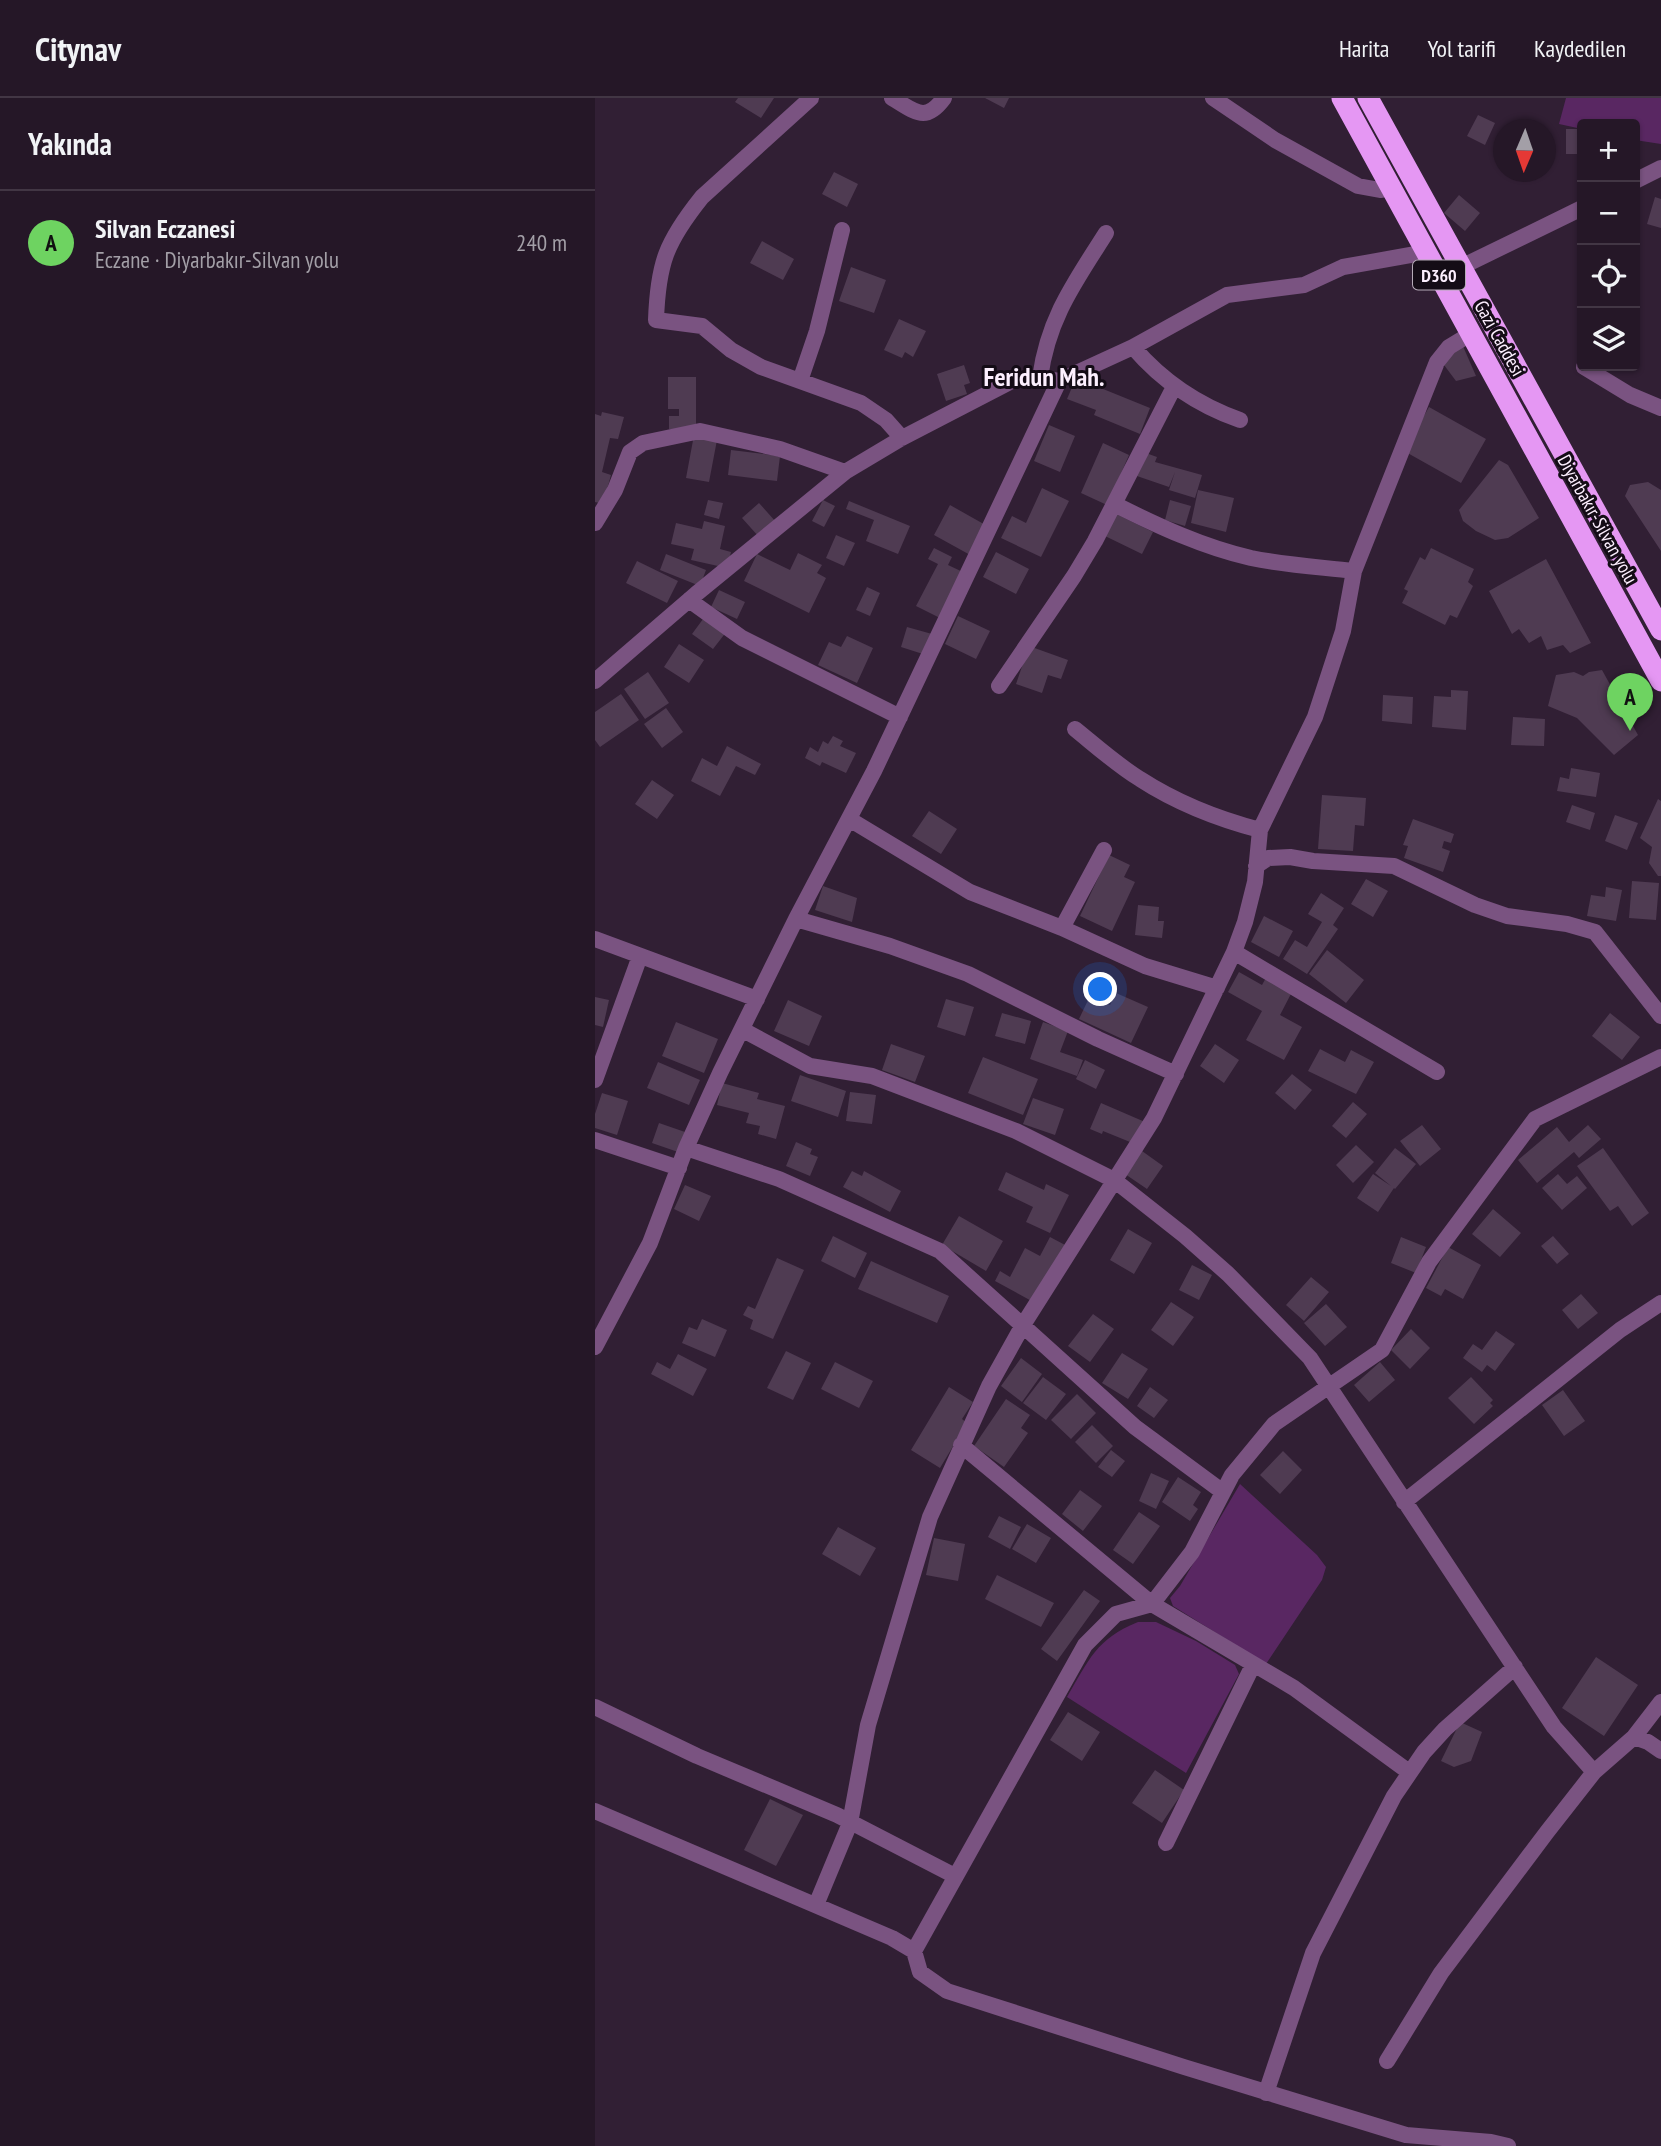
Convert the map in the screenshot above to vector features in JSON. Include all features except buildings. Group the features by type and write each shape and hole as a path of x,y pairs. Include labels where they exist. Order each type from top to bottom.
{"highway":[{"name":"Gazi Caddesi","path":"1342,98 1535,452"},
{"name":"Gazi Caddesi","path":"1368,98 1554,439"},
{"name":"Diyarbakır-Silvan yolu","path":"1554,439 1661,630"},
{"name":"Diyarbakır-Silvan yolu","path":"1535,452 1661,681"}],"street":[{"path":"811,98 702,197 683,222 660,267 656,320 702,326 747,359 777,374 861,403 885,420 902,438"},
{"path":"892,98 923,114 933,112 944,98"},
{"path":"1213,98 1275,140 1358,186 1380,190 1392,188"},
{"path":"1640,178 1661,168"},
{"path":"1461,267 1577,210"},
{"path":"800,381 817,331 842,230"},
{"path":"1039,378 1045,348 1056,317 1106,233"},
{"path":"595,681 845,472 902,438 1012,381 1039,378 1059,381 1133,347 1227,295 1304,285 1343,267 1427,252"},
{"path":"816,1905 850,1823 867,1726 916,1556 930,1517 989,1386 1023,1325 1154,1118 1234,951 1245,922 1260,830 1301,750 1320,704 1343,632 1354,572 1437,362 1449,347 1472,333"},
{"path":"1133,347 1174,387 1206,406 1240,420"},
{"path":"1591,371 1630,395 1661,408"},
{"path":"595,1347 650,1243 686,1148 757,999 900,717 1059,381"},
{"path":"999,686 1074,576 1174,387"},
{"path":"595,523 615,490 630,452 643,443 700,431 780,449 845,472"},
{"path":"1114,504 1174,533 1225,550 1278,563 1354,572"},
{"path":"689,600 742,638 900,717"},
{"path":"1075,729 1139,779 1164,793 1217,817 1260,830"},
{"path":"849,819 970,892 1062,928 1145,966 1217,988"},
{"path":"1062,928 1104,849"},
{"path":"1256,866 1268,858 1290,857 1394,866 1475,905 1496,912 1567,924 1595,932 1661,1016"},
{"path":"796,919 968,974 1175,1074"},
{"path":"595,939 757,999"},
{"path":"1234,951 1437,1072"},
{"path":"595,1080 640,956"},
{"path":"743,1030 810,1066 872,1076 1016,1131 1114,1180 1185,1236 1228,1274 1310,1358 1554,1727 1594,1772"},
{"path":"914,1951 1084,1645 1116,1614 1152,1604 1192,1552 1232,1475 1274,1424 1381,1350 1429,1262 1535,1119 1661,1057"},
{"path":"595,1140 679,1168"},
{"path":"686,1148 779,1179 940,1251 1135,1427 1223,1492"},
{"path":"1404,1502 1620,1330 1661,1303"},
{"path":"961,1446 1152,1604 1294,1688 1409,1772"},
{"path":"1166,1843 1253,1665"},
{"path":"1266,2093 1313,1953 1409,1772 1445,1729 1515,1667"},
{"path":"1387,2061 1441,1973 1594,1772 1633,1737 1661,1702"},
{"path":"595,1707 698,1756 837,1815 955,1876"},
{"path":"1633,1737 1648,1742 1661,1751"},
{"path":"595,1811 892,1938 914,1951 920,1972 947,1991 1406,2135 1491,2142 1508,2146"}],"shaded area":[{"path":"1566,98 1661,98 1661,144 1640,141 1640,119 1577,119 1577,128 1559,124"},
{"path":"1240,1484 1317,1555 1326,1567 1322,1580 1266,1664 1173,1606 1170,1598 1180,1586"},
{"path":"1138,1622 1156,1622 1196,1641 1235,1665 1239,1674 1186,1773 1067,1697 1088,1661 1103,1643"}],"place":[{"name":"Silvan Eczanesi","path":"1630,731"}],"district":[{"name":"Feridun Mah.","path":"1044,376"}]}
